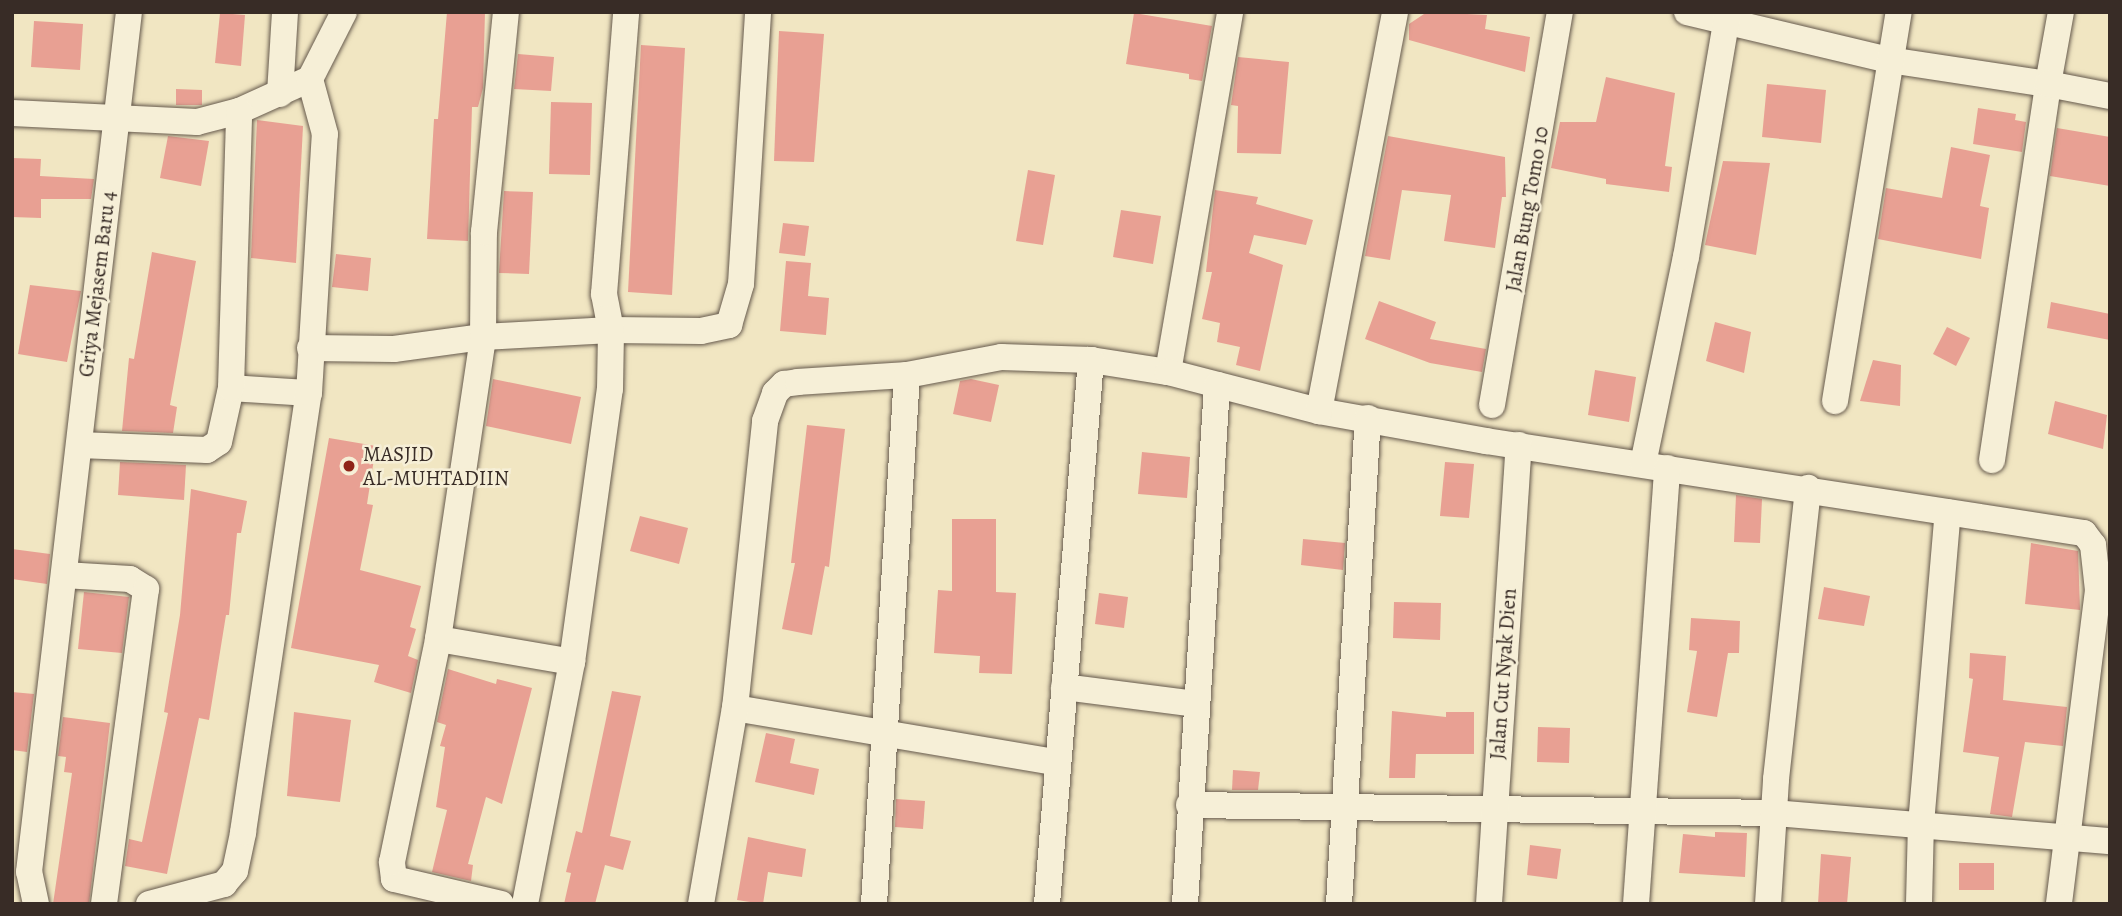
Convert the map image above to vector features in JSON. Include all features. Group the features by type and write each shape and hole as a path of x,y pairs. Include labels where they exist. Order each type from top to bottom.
{"street":[{"name":"Griya Mejasem Baru 4","path":"36,904 29,872 129,12"},
{"path":"280,94 285,12"},
{"path":"12,113 197,122 239,111 310,79 344,12"},
{"path":"501,904 394,879 392,862 438,639 483,337 484,232 506,12"},
{"path":"525,904 572,662 610,389 611,330 604,294 626,12"},
{"path":"310,348 394,349 483,337 611,330 701,331 729,325 741,285 758,12"},
{"path":"1168,372 1230,12"},
{"path":"1319,411 1395,12"},
{"name":"Jalan Bung Tomo 10","path":"1492,405 1560,12"},
{"path":"1686,12 1728,17 1889,60 2110,96"},
{"path":"1835,401 1899,12"},
{"path":"1992,460 2061,12"},
{"path":"1636,904 1643,812 1655,466 1686,257 1728,17"},
{"path":"149,904 224,884 235,871 309,393 326,134 310,79"},
{"path":"79,445 207,450 219,442 231,388 239,111"},
{"path":"701,904 735,708 765,421 775,393 784,384 907,374 1001,357 1091,360 1168,372 1319,411 2084,533 2093,545 2098,590 2059,904"},
{"path":"1047,904 1055,762 1064,687 1091,360"},
{"path":"874,904 887,731 907,374"},
{"path":"1185,904 1189,805 1217,385"},
{"path":"231,388 309,393"},
{"path":"1339,904 1368,418"},
{"name":"Jalan Cut Nyak Dien","path":"1489,904 1493,809 1519,445"},
{"path":"1768,904 1774,813 1808,488"},
{"path":"1919,904 1921,824 1948,512"},
{"path":"65,566 130,579 146,589 104,904"},
{"path":"438,639 572,662"},
{"path":"1064,687 1196,704"},
{"path":"735,708 887,731 1055,762"},
{"path":"1189,805 1774,813 2110,841"}],"building":[{"path":"447,12 485,12 483,88 478,107 472,107 468,241 427,239 434,119 438,119"},
{"path":"1427,12 1487,15 1485,29 1530,37 1525,72 1409,40 1409,24"},
{"path":"220,13 245,15 241,66 215,63"},
{"path":"1134,13 1212,26 1202,81 1189,79 1189,74 1126,64"},
{"path":"34,21 83,24 80,70 31,67"},
{"path":"779,31 824,34 814,162 774,161"},
{"path":"641,45 685,48 672,295 628,292"},
{"path":"518,54 554,57 551,91 514,89"},
{"path":"1238,57 1289,62 1281,154 1237,153 1238,106 1231,105"},
{"path":"1606,77 1675,93 1665,166 1672,167 1669,192 1606,184 1606,179 1551,168 1560,122 1596,122"},
{"path":"1767,84 1826,90 1821,143 1762,137"},
{"path":"176,89 202,90 202,105 176,105"},
{"path":"551,102 592,103 590,175 549,174"},
{"path":"1978,108 2016,114 2015,120 2026,122 2022,152 1973,144"},
{"path":"257,120 303,126 296,263 251,258"},
{"path":"2057,128 2110,137 2110,186 2050,176"},
{"path":"168,136 209,141 201,186 160,178"},
{"path":"1388,136 1505,157 1506,197 1502,197 1495,248 1444,241 1451,195 1402,190 1390,260 1365,256"},
{"path":"1951,147 1990,155 1980,206 1989,208 1981,259 1878,239 1886,188 1942,198"},
{"path":"12,158 41,159 40,176 94,179 91,199 41,199 41,218 12,217"},
{"path":"1723,161 1770,163 1756,255 1705,245"},
{"path":"1028,170 1055,175 1043,245 1016,241"},
{"path":"1215,190 1258,197 1256,204 1313,220 1306,245 1254,235 1249,253 1283,265 1260,371 1236,365 1240,347 1217,342 1220,323 1202,319 1212,272 1206,272"},
{"path":"504,191 533,192 529,274 499,273"},
{"path":"1121,210 1161,216 1153,264 1113,257"},
{"path":"783,223 809,226 805,256 779,253"},
{"path":"152,252 196,261 170,405 177,407 173,433 122,431 129,358 134,359"},
{"path":"336,254 371,258 368,291 332,287"},
{"path":"786,261 811,263 808,296 829,298 826,335 780,331"},
{"path":"30,285 81,291 67,362 18,354"},
{"path":"1379,301 1436,322 1430,339 1486,349 1482,372 1430,363 1365,339"},
{"path":"2051,302 2110,314 2110,340 2047,328"},
{"path":"1715,322 1751,332 1744,373 1706,361"},
{"path":"1947,327 1970,338 1956,366 1933,354"},
{"path":"1873,360 1901,365 1900,406 1860,401"},
{"path":"1595,370 1636,377 1629,422 1588,415"},
{"path":"493,379 581,397 571,444 486,426"},
{"path":"971,379 999,385 991,422 953,414 960,381"},
{"path":"2055,401 2107,415 2103,449 2048,434"},
{"path":"807,425 845,429 829,567 825,566 812,635 782,629 795,563 791,563"},
{"path":"329,438 376,446 367,504 373,505 360,570 421,586 410,627 416,629 408,656 418,660 411,693 374,682 379,665 291,648"},
{"path":"1142,452 1190,457 1187,498 1138,494"},
{"path":"120,462 186,465 184,500 118,495"},
{"path":"1445,462 1474,464 1469,518 1440,516"},
{"path":"191,489 247,501 241,533 237,533 229,615 226,615 209,720 199,718 167,874 125,866 129,839 142,842 168,713 164,712 180,615"},
{"path":"1736,495 1762,499 1760,543 1734,542"},
{"path":"640,516 688,528 679,564 630,551"},
{"path":"952,519 996,519 996,592 1016,593 1012,674 979,673 980,656 934,653 938,590 952,591"},
{"path":"1303,539 1345,543 1343,570 1301,565"},
{"path":"2031,543 2078,551 2080,610 2025,604"},
{"path":"12,549 50,554 47,584 12,579"},
{"path":"1824,587 1870,596 1864,626 1818,619"},
{"path":"84,592 129,597 122,653 78,649"},
{"path":"1099,593 1128,597 1124,628 1095,624"},
{"path":"1394,602 1441,603 1440,640 1393,638"},
{"path":"1691,618 1740,621 1739,653 1728,653 1717,717 1687,712 1697,651 1689,650"},
{"path":"1970,653 2006,656 2003,700 2067,707 2063,746 2025,742 2012,817 1990,814 1999,757 1963,752 1973,679 1969,678"},
{"path":"448,669 496,684 497,679 532,688 502,804 486,797 468,864 473,865 471,881 432,872 447,810 436,807 445,747 440,746 446,725 437,722"},
{"path":"612,691 641,696 610,836 631,841 623,870 605,865 595,904 564,904 571,873 566,872 576,831 582,833"},
{"path":"12,692 34,694 27,752 12,750"},
{"path":"1392,711 1446,717 1446,712 1474,712 1474,754 1416,754 1415,778 1389,778"},
{"path":"294,712 351,720 340,802 287,796"},
{"path":"63,717 110,723 89,904 53,904 72,773 64,772 66,757 58,756"},
{"path":"1538,727 1570,728 1569,763 1537,762"},
{"path":"766,733 795,739 790,763 819,769 814,795 755,782"},
{"path":"1233,770 1260,772 1258,790 1232,790"},
{"path":"896,799 925,801 923,829 895,827"},
{"path":"1715,832 1747,833 1745,877 1679,873 1683,834 1715,837"},
{"path":"748,837 806,849 802,877 768,872 763,904 737,900"},
{"path":"1530,845 1561,849 1557,879 1527,875"},
{"path":"1821,854 1851,857 1847,904 1818,904"},
{"path":"1959,863 1994,863 1994,890 1959,890"}],"place":[{"name":"MASJID AL-MUHTADIIN","path":"349,466"}]}
